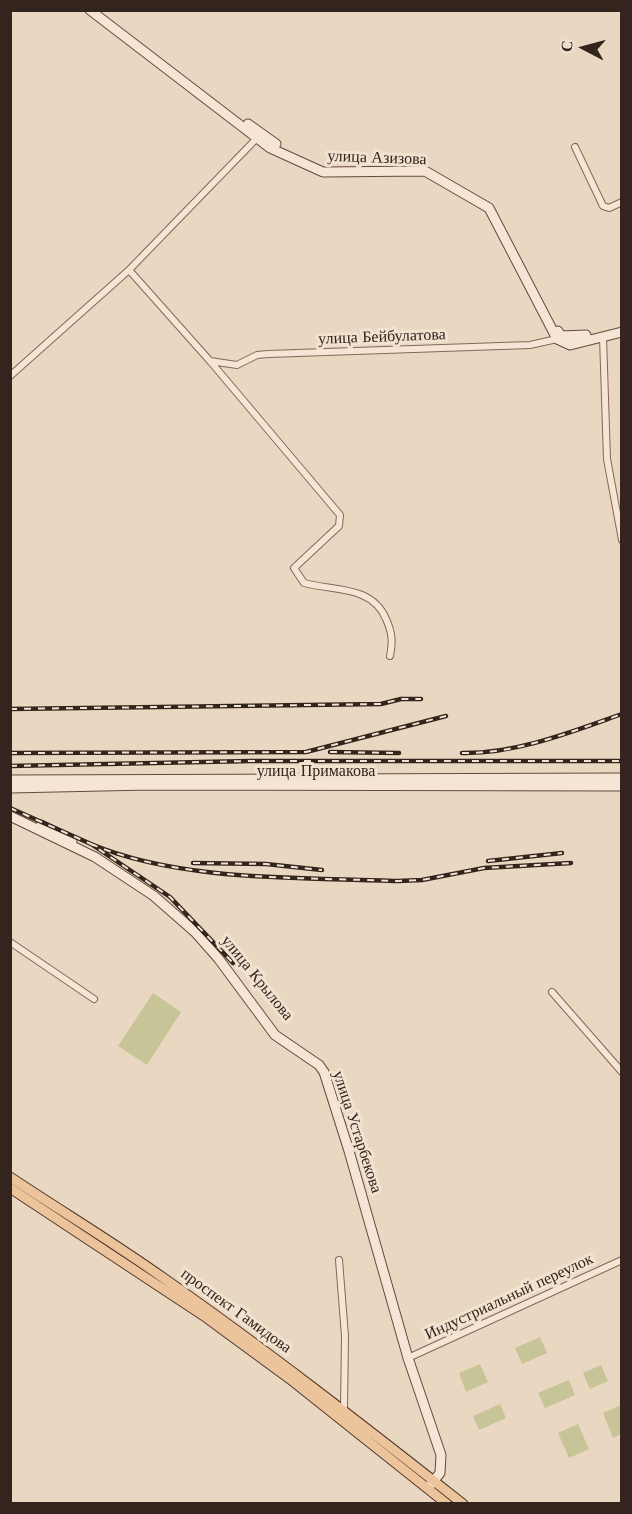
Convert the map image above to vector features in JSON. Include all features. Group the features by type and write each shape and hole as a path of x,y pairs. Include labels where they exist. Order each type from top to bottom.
{"main road":[{"name":"улица Азизова","path":"90,10 259,137 323,172 425,171 489,208 557,339 570,345 621,330"},
{"name":"улица Азизова","path":"98,10 259,137 314,164 329,168 424,167 446,176 493,207 561,336 577,337 621,330"},
{"name":"улица Примакова","path":"10,780 621,778"},
{"name":"улица Примакова","path":"10,788 149,785 621,786"},
{"name":"улица Крылова","path":"10,814 96,854 169,903 198,930 232,969 274,1028 320,1058 328,1068 409,1358 442,1455 441,1473 432,1485"},
{"name":"проспект Гамидова","path":"10,1177 160,1275 344,1409 432,1485 447,1503"},
{"name":"проспект Гамидова","path":"10,1188 207,1318 432,1485 463,1503"}],"street":[{"path":"10,376 129,270 259,137"},
{"path":"575,147 603,206 609,208 621,202"},
{"path":"129,270 210,361 340,515 342,521 339,526 294,568 303,583 345,588 373,600 384,613 392,631 390,656"},
{"path":"603,337 607,459 621,540"},
{"name":"улица Бейбулатова","path":"210,361 232,365 257,355 530,345 557,339"},
{"path":"10,942 94,999"},
{"path":"552,992 621,1072"},
{"path":"339,1260 345,1336 344,1409"},
{"name":"Индустриальный переулок","path":"409,1358 621,1260"}],"shaded area":[{"path":"153,993 181,1012 147,1065 118,1046"},
{"path":"540,1337 547,1353 522,1364 515,1348"},
{"path":"480,1364 488,1382 466,1392 459,1373"},
{"path":"601,1365 608,1381 590,1389 583,1373"},
{"path":"569,1380 575,1395 545,1408 538,1393"},
{"path":"500,1404 506,1418 479,1430 473,1416"},
{"path":"621,1405 621,1434 613,1438 603,1413"},
{"path":"578,1424 589,1449 569,1458 558,1433"}],"railway":[{"path":"10,709 381,704 401,699 421,699"},
{"path":"462,753 523,746 563,735 622,714"},
{"path":"10,753 306,752 446,716"},
{"path":"330,752 399,753"},
{"path":"10,766 251,761 622,761"},
{"path":"10,808 91,844 170,897 233,963"},
{"path":"91,844 163,865 282,878 422,880 484,868 571,863"},
{"path":"488,861 562,853"},
{"path":"193,863 266,864 322,870"}]}
